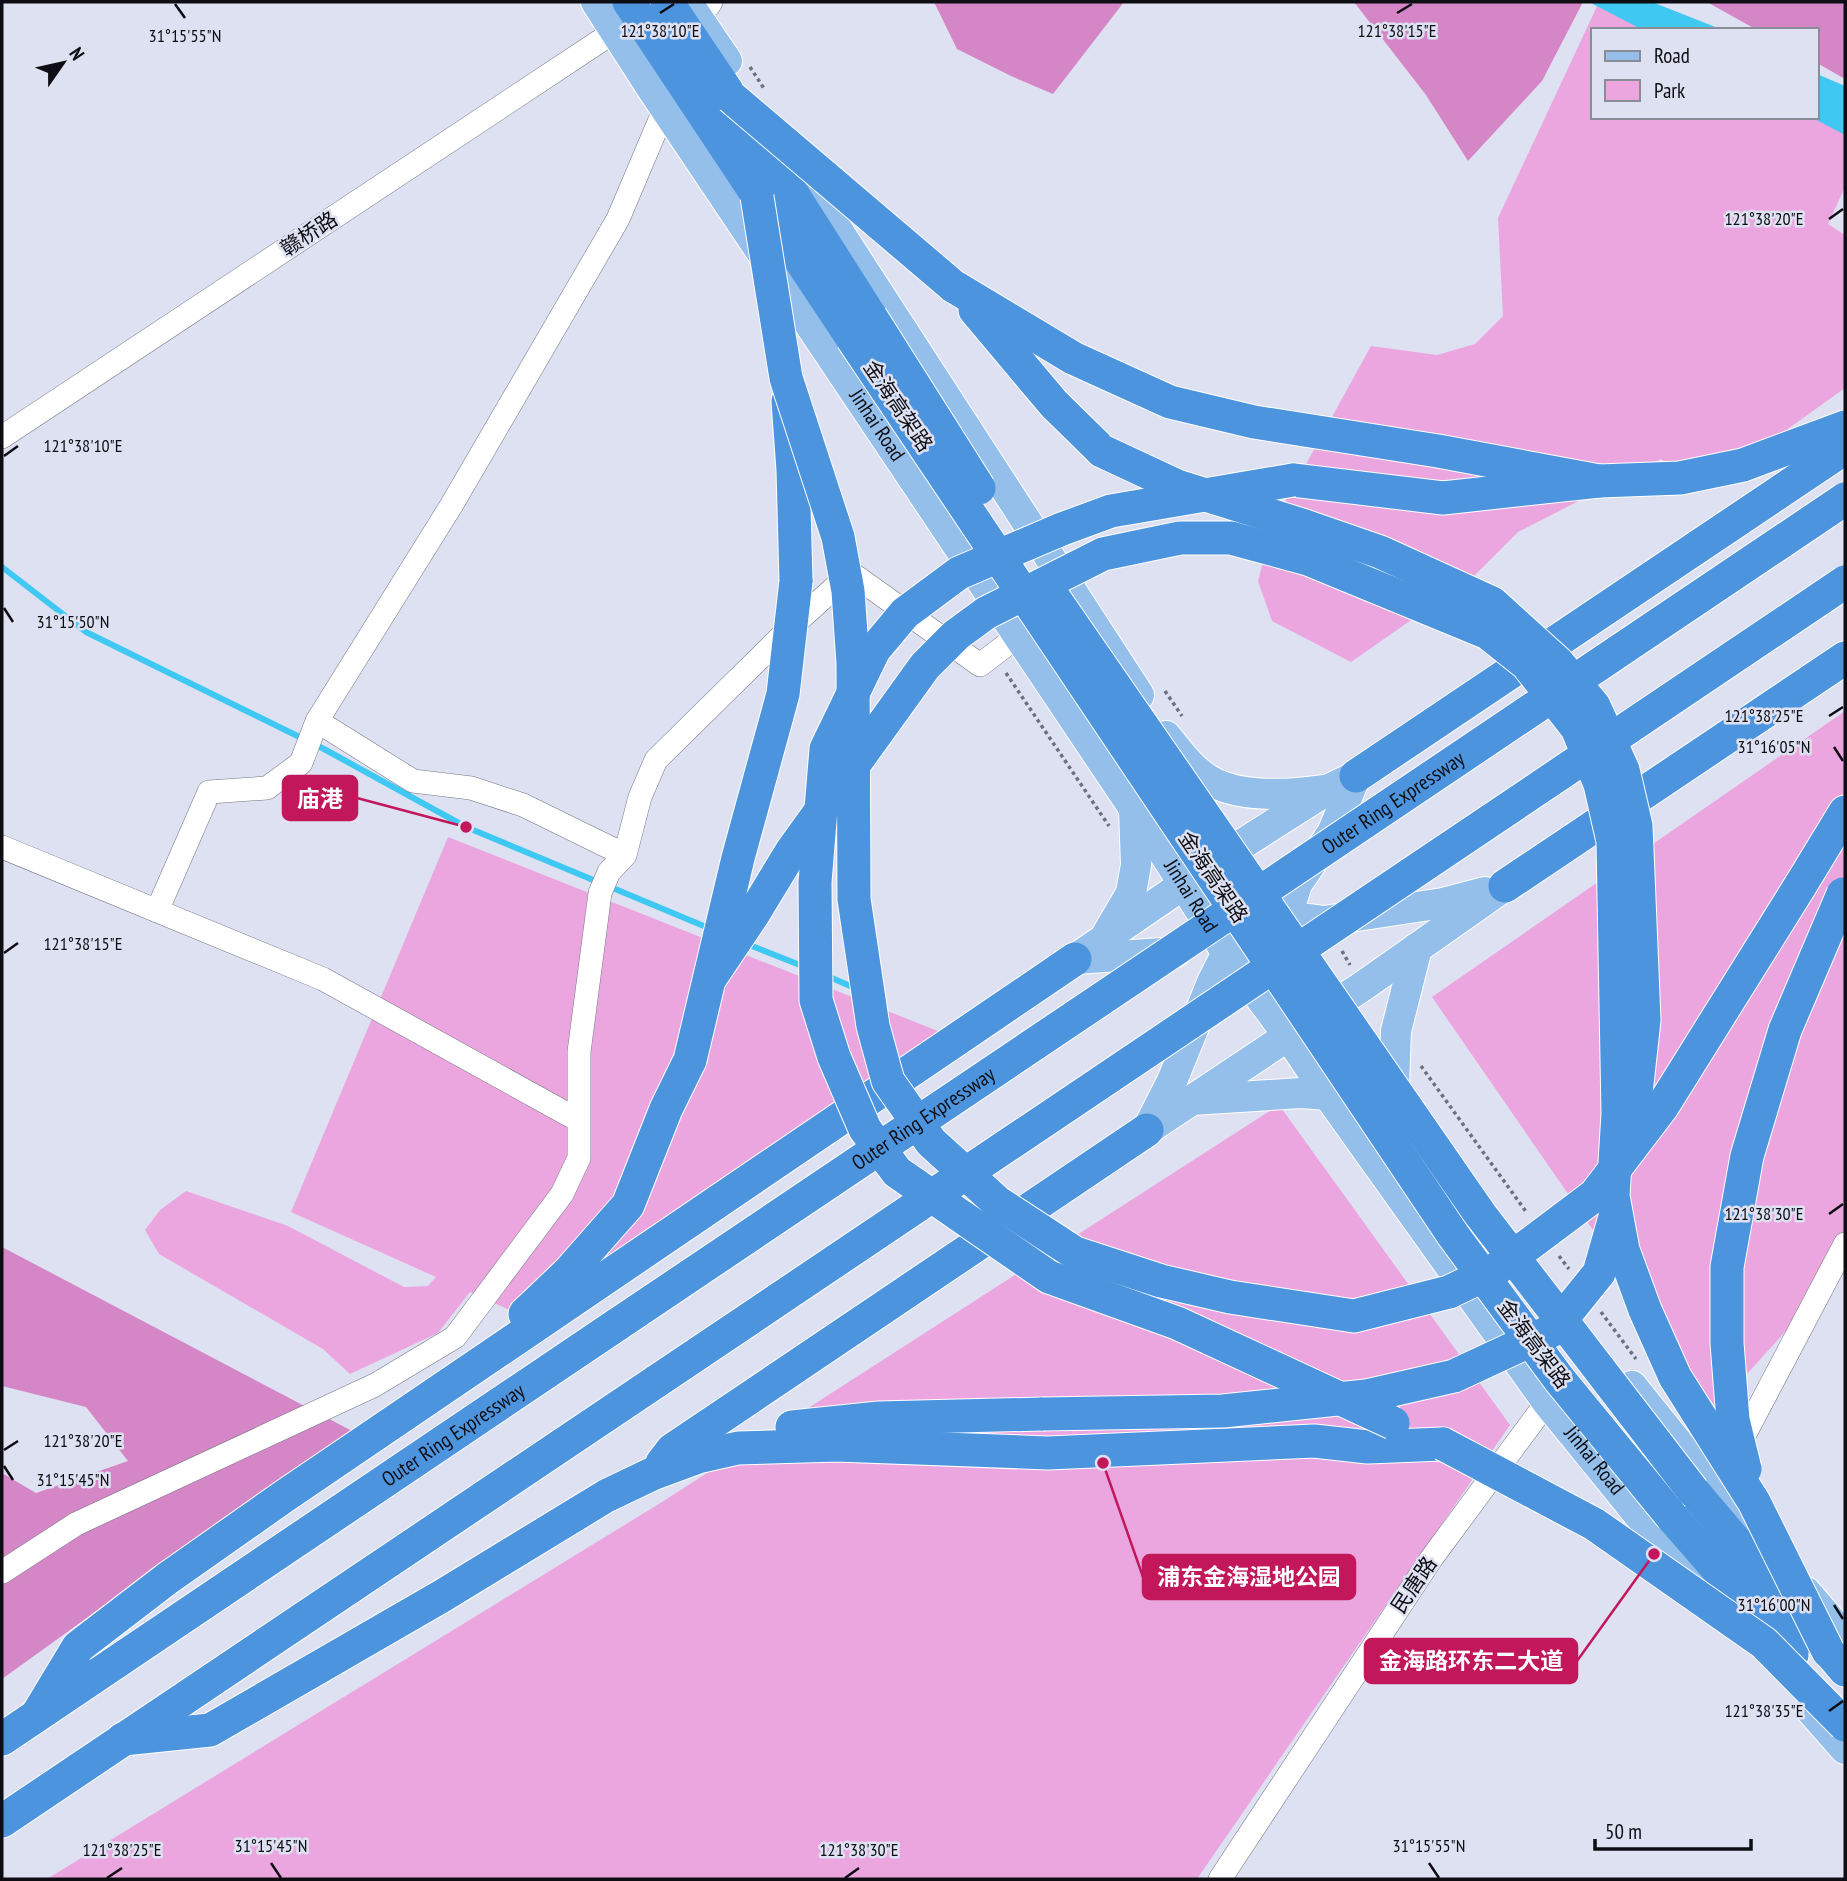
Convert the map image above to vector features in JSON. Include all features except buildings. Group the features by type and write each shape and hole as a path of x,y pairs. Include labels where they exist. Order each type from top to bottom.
{"highway":[{"name":"金海高架路","path":"667,2 731,97 982,493 1480,1214 1693,1491 1839,1653"},
{"name":"金海高架路","path":"623,17 757,197 1453,1235 1559,1379 1672,1517 1845,1717"},
{"path":"731,97 953,286 1054,404 1102,451 1177,486 1380,552 1492,603 1558,663 1594,706 1623,770 1636,826 1644,1020 1622,1192 1599,1273 1553,1331 1454,1376 1366,1396 1223,1411 1043,1414 829,1423 780,1429 738,1448"},
{"path":"453,1382 569,1272 628,1205 666,1109 690,1060 738,859 783,694 796,581 793,470 786,378 757,197"},
{"path":"953,286 1073,358 1170,402 1254,422 1438,451 1599,481"},
{"path":"786,378 838,537 848,591 853,663 854,899 873,1026 888,1080 931,1142 997,1202 1075,1253 1160,1281 1230,1297 1354,1317 1449,1292 1495,1270 1595,1195 1662,1107 1845,811"},
{"path":"1845,427 1743,465 1680,478 1599,481 1443,498 1293,480 1111,511 959,573 905,613 874,650 826,749 815,881 816,1000 834,1057 865,1129 897,1172 1049,1277 1177,1322 1417,1436 1443,1444 1594,1524 1764,1643 1845,1725"},
{"path":"1341,783 1845,448"},
{"name":"Outer Ring Expressway","path":"2,1739 1845,499"},
{"path":"710,977 754,913 791,852 926,666 956,635 986,613 1103,554 1180,538 1231,538 1308,559 1488,633 1527,664 1577,728 1600,784 1613,841 1618,1113 1613,1196 1623,1250 1645,1310 1675,1377 1754,1502 1839,1653"},
{"path":"2,1821 1845,582"},
{"path":"1505,886 1845,658"},
{"path":"1754,1502 1732,1420 1727,1343 1727,1267 1747,1156 1785,1030 1844,892"},
{"path":"37,1715 78,1647 225,1536 1075,959"},
{"path":"652,1474 672,1450 1147,1130"},
{"path":"124,1739 210,1730 442,1596 606,1496 652,1474 698,1457 738,1448 837,1445 1048,1452 1314,1441 1368,1447 1443,1444"}],"main road":[{"name":"Jinhai Road","path":"596,2 623,17 665,108 1134,808 1226,952 1288,1035 1547,1402 1663,1545 1845,1749"},
{"path":"702,3 857,257 1166,736 1343,999 1352,1023 1394,1084 1714,1488 1839,1653"},
{"path":"1166,736 1190,765 1210,781 1252,794 1305,793 1341,783"},
{"path":"1075,959 1190,893 1341,783"},
{"path":"1267,1006 1273,957 1297,884 1332,833 1341,783"},
{"path":"1104,940 1131,893 1136,865 1134,808"},
{"path":"1147,1130 1172,1081 1226,952 1247,917 1246,853"},
{"path":"1190,893 1247,917 1288,915 1324,921 1443,903 1505,886"},
{"path":"1147,1130 1343,999 1505,886"},
{"path":"1394,1084 1396,1031 1417,948"},
{"path":"1075,959 1198,951 1226,952 1273,957 1325,974"},
{"path":"1191,1100 1301,1093 1328,1095"}],"street":[{"name":"赣桥路","path":"2,437 603,39 623,17"},
{"path":"157,911 209,792 267,788 301,763 316,725 451,506 618,219 665,108"},
{"path":"2,1572 76,1524 375,1385 455,1337 562,1194 579,1158 579,1052 600,893 617,863 656,760 794,624 851,573 980,665 1018,636"},
{"path":"316,725 413,781 471,788 523,805 617,863"},
{"path":"2,847 323,979 579,1120"},
{"path":"1714,1488 1845,1244"},
{"name":"民唐路","path":"1220,1879 1432,1559 1547,1402"}],"green space":[{"path":"1599,2 1649,28 1591,28 1591,119 1819,118 1845,131 1845,187 1828,224 1845,235 1845,388 1704,489 1661,459 1518,532 1473,577 1351,662 1272,621 1258,581 1273,524 1371,346 1437,355 1475,344 1503,316 1498,218"},
{"path":"1845,711 1845,1266 1716,1408 1432,997"},
{"path":"448,837 948,1035 527,1318 470,1292 438,1333 350,1374 323,1349 159,1254 145,1230 160,1210 186,1191 288,1226 404,1287 428,1286 436,1277 291,1212"},
{"path":"1279,1105 1510,1425 1197,1879 47,1879 662,1502"}],"shaded area":[{"path":"934,2 1124,2 1053,94 957,49"},
{"path":"1354,2 1583,2 1542,81 1468,161 1426,95"},
{"path":"1707,2 1845,2 1845,79 1819,64 1819,28 1753,28"},
{"path":"2,1247 354,1432 238,1509 2,1679 2,1473 36,1493 128,1461 86,1407 2,1386"}],"water":[{"path":"1589,2 1652,2 1718,28 1639,28"},
{"path":"1819,75 1845,86 1845,135 1815,119 1819,119"}],"waterway":[{"path":"2,567 86,632 324,749 466,827 598,882"},
{"path":"608,886 711,929"},
{"path":"747,944 805,967"},
{"path":"825,975 857,989"}],"place":[{"name":"庙港","path":"466,827"},
{"name":"浦东金海湿地公园","path":"1103,1463"},
{"name":"金海路环东二大道","path":"1654,1554"}]}
